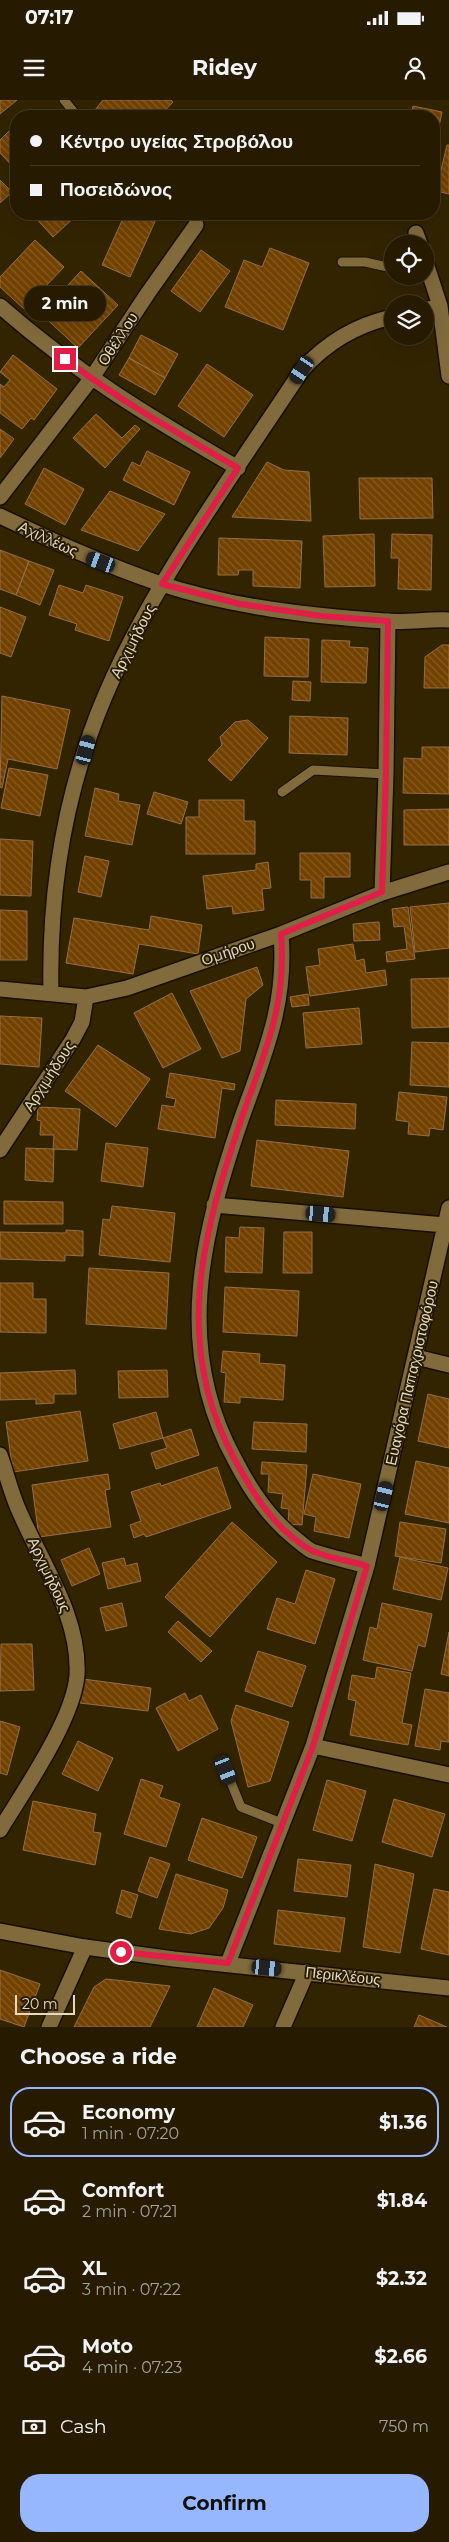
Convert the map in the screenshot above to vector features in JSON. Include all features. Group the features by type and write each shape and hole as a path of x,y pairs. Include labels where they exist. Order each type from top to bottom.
{"street":[{"name":"Οθέλλου","path":"0,497 91,380 148,293 196,225"},
{"path":"433,285 440,306 449,376"},
{"path":"0,306 38,339 91,380 164,426 238,468"},
{"path":"434,308 440,306"},
{"name":"Αρχιμήδους","path":"51,993 50,943 53,898 68,816 90,733 121,660 162,584 302,370 319,351 340,336 384,320"},
{"name":"Αχιλλέως","path":"0,516 86,557 162,584 240,604 321,616 388,621 449,620"},
{"path":"382,892 388,621"},
{"name":"Ομήρου","path":"0,989 86,997 127,988 281,934 382,892 449,872"},
{"path":"281,934 283,965 279,1003 270,1042 214,1205 202,1260 197,1328 200,1361 207,1392 224,1441 251,1491 278,1525 310,1550 367,1566"},
{"name":"Αρχιμήδους","path":"0,1150 74,1038 82,1022 86,997"},
{"path":"214,1205 445,1225"},
{"name":"Ευαγόρα Παπαχριστοφόρου","path":"228,1963 313,1746 367,1566 449,1208"},
{"path":"416,1357 449,1365"},
{"name":"Αρχιμήδους","path":"0,1455 16,1505 67,1611 77,1676 72,1698 58,1733 0,1830"},
{"path":"313,1746 449,1775"},
{"name":"Περικλέους","path":"0,1931 85,1947 449,1988"},
{"path":"49,2027 85,1947"},
{"path":"282,2027 307,1972"}],"lane":[{"path":"64,100 72,110"},
{"path":"342,262 365,262 384,266"},
{"path":"282,792 313,770 386,774"},
{"path":"226,1770 241,1807 284,1824"}],"building":[{"path":"0,100 17,100 0,114"},
{"path":"103,100 171,100 173,102 166,110 95,110"},
{"path":"413,106 432,110 412,110"},
{"path":"10,130 10,164 0,153 0,140"},
{"path":"447,145 449,145 449,194 440,192 440,174"},
{"path":"0,180 10,190 10,194 0,203"},
{"path":"37,220 71,220 53,237"},
{"path":"122,220 156,220 130,277 102,265"},
{"path":"35,240 64,267 24,309 0,287 0,277"},
{"path":"270,248 309,263 283,330 225,307 244,260 262,267"},
{"path":"201,250 230,271 200,312 171,291"},
{"path":"81,271 118,305 78,348 41,314"},
{"path":"141,335 178,354 165,378 129,358"},
{"path":"13,355 57,389 34,420 31,418 22,429 0,413 0,384 4,387 10,380 0,372"},
{"path":"129,358 165,378 155,395 119,375"},
{"path":"207,364 253,395 224,437 178,406"},
{"path":"96,414 122,438 135,425 140,429 105,468 73,438"},
{"path":"0,429 14,439 0,458"},
{"path":"147,451 190,472 174,505 123,480 132,462 140,466"},
{"path":"267,462 284,470 309,472 311,521 232,517"},
{"path":"44,468 84,489 65,525 25,504"},
{"path":"359,478 432,478 433,518 360,519"},
{"path":"110,491 165,514 138,551 81,530"},
{"path":"374,534 375,586 325,587 323,536"},
{"path":"392,534 432,535 431,590 398,589 399,558 391,558"},
{"path":"219,538 302,541 300,588 253,586 253,570 239,570 238,575 218,575"},
{"path":"0,550 29,561 16,595 0,589"},
{"path":"29,561 54,570 40,605 16,595"},
{"path":"59,585 83,593 86,585 123,597 109,641 75,630 77,624 49,615"},
{"path":"0,607 26,617 11,657 0,653"},
{"path":"265,637 309,639 308,677 264,676"},
{"path":"322,640 350,641 349,647 368,648 366,683 321,682"},
{"path":"442,645 449,645 449,688 424,688 425,657"},
{"path":"293,681 311,682 310,701 292,700"},
{"path":"2,696 70,710 57,769 8,759 2,788 0,787"},
{"path":"290,716 348,718 347,755 289,753"},
{"path":"248,720 268,738 231,781 208,760 222,745 220,737 235,722"},
{"path":"422,747 449,747 449,794 403,793 404,758 422,759"},
{"path":"9,768 48,775 40,816 1,808"},
{"path":"95,788 119,794 118,801 140,805 132,845 85,836"},
{"path":"154,792 188,802 181,824 147,814"},
{"path":"199,800 244,800 244,821 255,821 255,854 186,854 186,817 199,817"},
{"path":"449,809 449,845 404,845 404,810"},
{"path":"0,839 33,841 31,896 0,895"},
{"path":"300,853 350,853 350,877 324,877 324,898 311,898 311,880 300,880"},
{"path":"85,856 109,861 101,897 78,892"},
{"path":"268,862 271,888 262,889 264,910 233,914 232,906 207,909 203,876 256,870 256,864"},
{"path":"449,903 449,948 415,952 410,907"},
{"path":"408,907 415,959 387,962 386,952 407,949 404,926 394,927 392,909"},
{"path":"0,910 27,911 27,960 0,960"},
{"path":"151,916 202,925 198,954 139,944 133,974 66,963 74,918 149,930"},
{"path":"379,922 380,940 354,941 353,924"},
{"path":"353,944 356,961 364,959 366,973 385,970 387,985 310,996 306,967 320,965 318,949"},
{"path":"257,967 263,985 246,999 240,1051 222,1058 190,991"},
{"path":"449,978 449,1027 412,1028 411,979"},
{"path":"172,993 201,1049 163,1068 134,1013"},
{"path":"308,994 309,1005 292,1007 290,997"},
{"path":"359,1008 362,1044 306,1048 303,1013"},
{"path":"0,1016 42,1018 39,1067 0,1064"},
{"path":"412,1042 449,1043 449,1087 410,1085"},
{"path":"98,1045 150,1079 116,1127 65,1091"},
{"path":"170,1073 235,1084 234,1090 222,1088 215,1138 158,1129 162,1105 174,1107 176,1099 166,1097"},
{"path":"399,1092 447,1097 443,1130 430,1128 429,1136 408,1134 409,1122 396,1120"},
{"path":"276,1100 356,1104 355,1129 275,1125"},
{"path":"38,1107 80,1109 77,1150 53,1149 54,1135 40,1135 41,1121 37,1120"},
{"path":"257,1140 349,1151 343,1197 251,1186"},
{"path":"106,1143 148,1148 143,1187 101,1181"},
{"path":"26,1148 54,1149 53,1182 25,1180"},
{"path":"4,1201 63,1202 63,1224 4,1224"},
{"path":"112,1206 175,1213 170,1262 99,1255 103,1219 110,1220"},
{"path":"240,1227 264,1228 262,1273 225,1272 226,1237 239,1238"},
{"path":"66,1230 83,1231 83,1256 65,1255 65,1261 0,1259 0,1232 66,1233"},
{"path":"284,1232 312,1232 312,1273 283,1273"},
{"path":"89,1268 169,1273 166,1329 86,1324"},
{"path":"0,1283 33,1283 33,1299 46,1299 46,1333 0,1332"},
{"path":"225,1287 299,1291 297,1336 223,1332"},
{"path":"223,1351 260,1354 259,1363 285,1365 283,1400 240,1397 240,1403 224,1402 226,1373 221,1372"},
{"path":"75,1370 76,1394 54,1394 54,1403 36,1404 36,1399 0,1400 0,1373"},
{"path":"167,1370 168,1397 119,1398 118,1371"},
{"path":"428,1394 449,1399 449,1448 418,1441"},
{"path":"80,1411 88,1461 13,1472 6,1422"},
{"path":"156,1412 163,1438 120,1449 113,1424"},
{"path":"254,1422 307,1424 306,1452 252,1449"},
{"path":"191,1429 199,1455 156,1469 151,1453 167,1448 163,1438"},
{"path":"416,1461 449,1468 449,1523 405,1514"},
{"path":"262,1462 307,1465 302,1525 288,1524 289,1509 281,1508 283,1494 268,1492 269,1474 261,1474"},
{"path":"217,1467 231,1508 146,1537 144,1534 134,1538 130,1525 141,1521 131,1492 160,1483 161,1486"},
{"path":"108,1474 110,1489 105,1490 111,1527 39,1537 32,1485"},
{"path":"313,1474 361,1484 349,1538 314,1531 316,1517 304,1514"},
{"path":"232,1522 277,1562 210,1637 165,1597"},
{"path":"400,1522 446,1529 441,1563 395,1556"},
{"path":"89,1548 100,1574 72,1586 61,1560"},
{"path":"400,1557 448,1568 441,1600 393,1589"},
{"path":"124,1558 126,1566 137,1563 141,1581 108,1589 102,1563"},
{"path":"306,1570 335,1579 315,1644 267,1629 277,1598 295,1604"},
{"path":"122,1603 127,1626 106,1631 100,1608"},
{"path":"382,1603 432,1614 425,1647 418,1645 412,1671 363,1660 370,1627 377,1629"},
{"path":"178,1621 212,1651 201,1662 168,1632"},
{"path":"449,1632 449,1676 441,1674"},
{"path":"1,1644 32,1644 34,1690 0,1691"},
{"path":"258,1651 306,1666 292,1707 245,1691"},
{"path":"377,1667 411,1673 402,1723 412,1725 408,1745 350,1735 356,1701 348,1699 352,1675 375,1679"},
{"path":"83,1679 151,1688 148,1711 80,1703"},
{"path":"425,1689 449,1693 449,1742 441,1741 440,1750 415,1746"},
{"path":"185,1693 189,1701 201,1695 218,1729 178,1751 156,1708"},
{"path":"236,1705 289,1722 270,1781 248,1787 231,1721"},
{"path":"0,1721 20,1727 7,1775 0,1773"},
{"path":"78,1741 113,1758 98,1791 62,1774"},
{"path":"141,1779 163,1786 159,1797 180,1804 166,1847 124,1834"},
{"path":"327,1780 366,1791 352,1841 313,1830"},
{"path":"394,1799 445,1814 432,1857 382,1842"},
{"path":"33,1801 96,1814 93,1832 101,1833 95,1865 23,1850"},
{"path":"202,1818 257,1837 242,1878 188,1860"},
{"path":"150,1857 170,1864 157,1898 138,1891"},
{"path":"298,1859 351,1865 347,1897 294,1891"},
{"path":"375,1864 414,1874 400,1953 363,1947"},
{"path":"176,1874 228,1890 223,1908 209,1928 191,1934 159,1929"},
{"path":"434,1889 449,1892 449,1955 421,1949"},
{"path":"122,1890 138,1895 131,1918 116,1913"},
{"path":"278,1910 345,1918 340,1952 274,1944"},
{"path":"0,1970 40,1984 24,2027 0,2019"},
{"path":"106,1979 170,1986 150,2027 74,2027 94,1987"},
{"path":"214,1988 253,2005 243,2027 197,2027"},
{"path":"419,2015 447,2027 414,2027"}],"route":[{"path":"65,359 91,380 164,426 238,468 162,584 240,604 321,616 388,621 382,892 281,934 283,965 279,1003 270,1042 241,1120 214,1205 202,1260 197,1328 200,1361 207,1392 224,1441 251,1491 278,1525 310,1550 367,1566 313,1746 228,1963 121,1952"}]}
